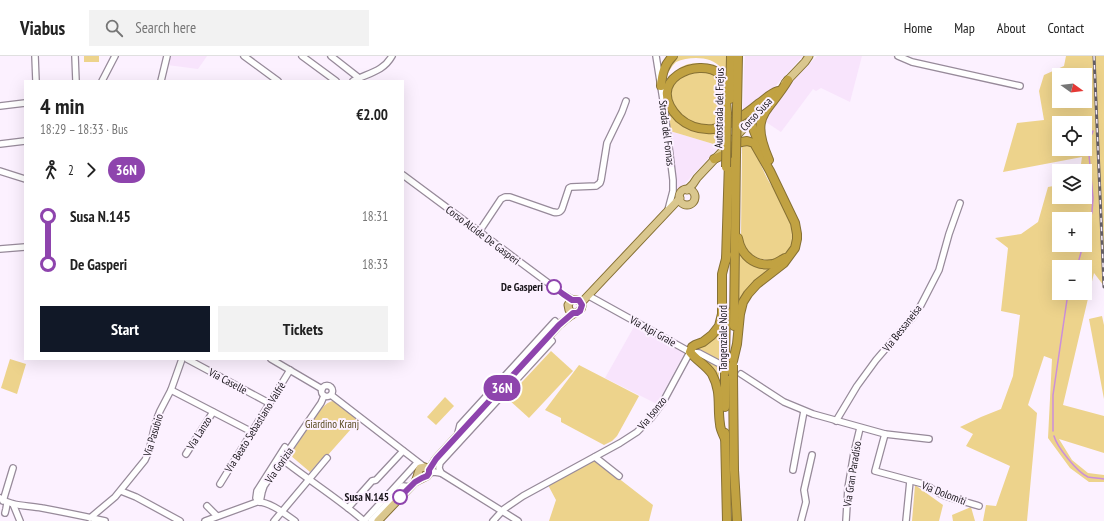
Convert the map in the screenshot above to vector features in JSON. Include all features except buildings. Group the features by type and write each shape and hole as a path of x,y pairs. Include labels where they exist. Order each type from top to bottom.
{"highway":[{"path":"661,86 664,68 673,56"},
{"name":"Autostrada del Frejus","path":"728,164 731,110 731,56"},
{"name":"Autostrada del Frejus","path":"736,155 731,110 738,56"},
{"path":"700,60 712,64 720,74 731,110"},
{"path":"680,64 670,75 668,82 667,90 670,104 672,110 682,120 687,124 699,128 712,129 725,126 753,109 770,94 778,91"},
{"path":"784,200 774,170 763,146 760,125 766,110 788,80"},
{"path":"750,121 768,162 770,171"},
{"path":"714,159 723,155 736,143 741,141 751,142 756,147 770,171 795,223 797,234 796,244 784,263 757,284 743,302 740,314 737,344 727,362"},
{"name":"Tangenziale Nord","path":"727,521 724,439 725,372 727,362 736,193 736,155"},
{"name":"Tangenziale Nord","path":"728,164 726,255 727,362 737,375 734,462 737,521"},
{"path":"736,193 739,205 739,244 745,254 754,261 766,264 776,263 788,256"},
{"path":"724,439 720,424 718,390 715,381 707,368 690,352 692,347 703,342 712,335 718,326 722,314 722,274 726,255"}],"main road":[{"name":"Corso Susa","path":"690,191 697,178 714,159 807,59 814,56"},
{"path":"684,190 690,191 695,197 693,202 688,205 682,201 681,194 684,190"},
{"path":"573,305 589,296 671,208 682,201"},
{"path":"378,521 412,484 421,469 442,456 456,437 481,414 497,388 550,339 573,305 595,289"}],"street":[{"path":"34,56 36,80"},
{"path":"76,56 76,80"},
{"path":"103,80 116,56"},
{"path":"161,80 167,56"},
{"path":"244,56 277,80"},
{"path":"302,56 335,80"},
{"path":"331,56 356,80 385,66 392,56"},
{"name":"Strada del Fornas","path":"656,56 674,186 671,208"},
{"path":"898,56 912,62 1020,86"},
{"path":"479,232 501,199 505,197 510,197 558,213 561,212 569,188 598,185 601,180 606,143 626,101"},
{"path":"0,106 24,102"},
{"path":"0,144 24,141"},
{"path":"0,171 24,179"},
{"name":"Corso Alcide De Gasperi","path":"404,176 563,294 573,305"},
{"name":"Via Bessaneisa","path":"836,421 857,386 876,360 913,317 921,305 939,270 949,234 960,203"},
{"path":"0,249 24,247"},
{"name":"Via Alpi Graie","path":"589,296 690,352 699,353 727,362"},
{"path":"441,473 439,470 439,465 442,456 481,414 516,372 555,321 559,325"},
{"name":"Via Isonzo","path":"493,521 502,511 523,496 628,438 644,426 665,398 690,352"},
{"name":"Via Pasubio","path":"90,518 121,491 147,457 156,420 171,390 182,360"},
{"name":"Via Caselle","path":"189,360 270,403"},
{"path":"273,360 322,389 324,396 328,397 332,395"},
{"name":"Via Beato Sebastiano Valfré","path":"220,484 290,370"},
{"path":"737,375 784,402 804,411 885,434 929,439"},
{"path":"322,389 325,386 330,386 333,390 332,395"},
{"path":"456,437 460,425 497,388"},
{"name":"Via Lanzo","path":"171,390 252,432"},
{"path":"332,395 403,451 421,469 441,473 518,521"},
{"name":"Via Gorizia","path":"260,502 264,486 320,406 324,396"},
{"path":"793,470 804,411"},
{"name":"Via Lanzo","path":"186,454 213,412"},
{"name":"Via Gran Paradiso","path":"846,521 848,488 860,428"},
{"name":"Via Dolomiti","path":"885,434 875,471 927,485 933,490 958,501 979,506"},
{"name":"Via Gorizia","path":"260,502 256,498 257,491 284,447"},
{"path":"348,508 372,481 376,480 403,451"},
{"path":"801,521 806,502 804,490 812,455"},
{"path":"595,457 619,476"},
{"path":"274,521 327,458"},
{"path":"287,463 364,521 421,469"},
{"path":"5,513 13,468"},
{"path":"906,521 910,481"},
{"path":"371,521 403,486 412,484"},
{"path":"121,491 152,505 180,521"},
{"path":"8,502 46,508 105,521"},
{"path":"8,502 20,521"},
{"path":"205,521 260,502 266,503 295,521"},
{"path":"207,506 217,516"}],"shaded area":[{"path":"169,56 207,56 198,69 167,65"},
{"path":"745,56 803,56 769,93 743,112"},
{"path":"817,56 862,56 850,102 821,88 816,91 813,89 781,132 763,120 777,98"},
{"path":"670,131 720,146 677,192"},
{"path":"635,325 685,352 657,404 605,378"}],"green space":[{"path":"84,56 99,56 99,62 84,62"},
{"path":"678,56 727,56 727,80 717,64 706,59 694,58 676,62 668,72 664,84 668,68"},
{"path":"1066,56 1104,56 1104,286 1094,273 1092,282 1092,260 1052,260 1052,300 1088,300 1063,405 1104,416 1104,453 1059,439 1072,460 1088,473 1104,475 1104,482 1089,482 1070,468 1048,438 1052,359 1044,356 1028,405 1037,413 1027,521 983,521 986,505 996,506 1010,466 966,446 973,434 960,427 1001,409 1013,376 1020,315 1001,311 1008,248 995,238 1021,234 1038,222 1048,187 1052,186 1052,204 1092,204 1092,164 1081,164 1082,157 1003,172 1017,123 1044,120 1039,91 1044,75 1052,71 1052,108 1092,108 1092,68 1060,68 1064,66"},
{"path":"697,63 711,67 716,72 723,96 723,123 707,126 689,121 674,107 670,90 676,72 681,67 688,64"},
{"path":"666,104 677,120 723,130 722,143 720,146 670,131"},
{"path":"752,146 768,180 780,200 794,236 792,246 786,253 778,258 769,260 760,259 751,254 745,246 741,235 742,147"},
{"path":"739,252 773,267 740,301 739,300"},
{"path":"1102,316 1104,325 1104,399 1089,319"},
{"path":"719,331 719,361 694,347"},
{"path":"551,351 573,371 529,418 507,398"},
{"path":"698,355 719,366 719,381 715,373"},
{"path":"10,359 26,364 17,394 1,388"},
{"path":"579,365 639,396 617,436 612,441 604,445 561,422 561,418 545,410"},
{"path":"445,397 454,406 436,425 427,417"},
{"name":"Giardino Kranj","path":"333,401 359,420 327,456 325,455 310,472 290,455 319,412 327,404"},
{"path":"595,460 653,505 649,521 549,521 556,500 548,485"},
{"path":"915,485 943,505 939,521 912,521"},
{"path":"971,507 975,521 953,521 952,515"}],"waterway":[{"path":"1092,212 1093,198 1088,144 1093,131"},
{"path":"1079,260 1081,252"},
{"path":"1053,431 1053,395 1067,300"},
{"path":"1054,436 1063,452 1078,470 1088,477 1104,479"}],"railway":[{"path":"1094,56 1104,287"}],"bus line":[{"name":"36N","path":"400,497 415,482 422,478 426,478 429,475 429,470 434,460 559,325 573,313 580,311 582,305 579,300 572,300 554,287"}],"place":[{"name":"De Gasperi","path":"554,287"},
{"name":"Susa N.145","path":"400,497"}]}
